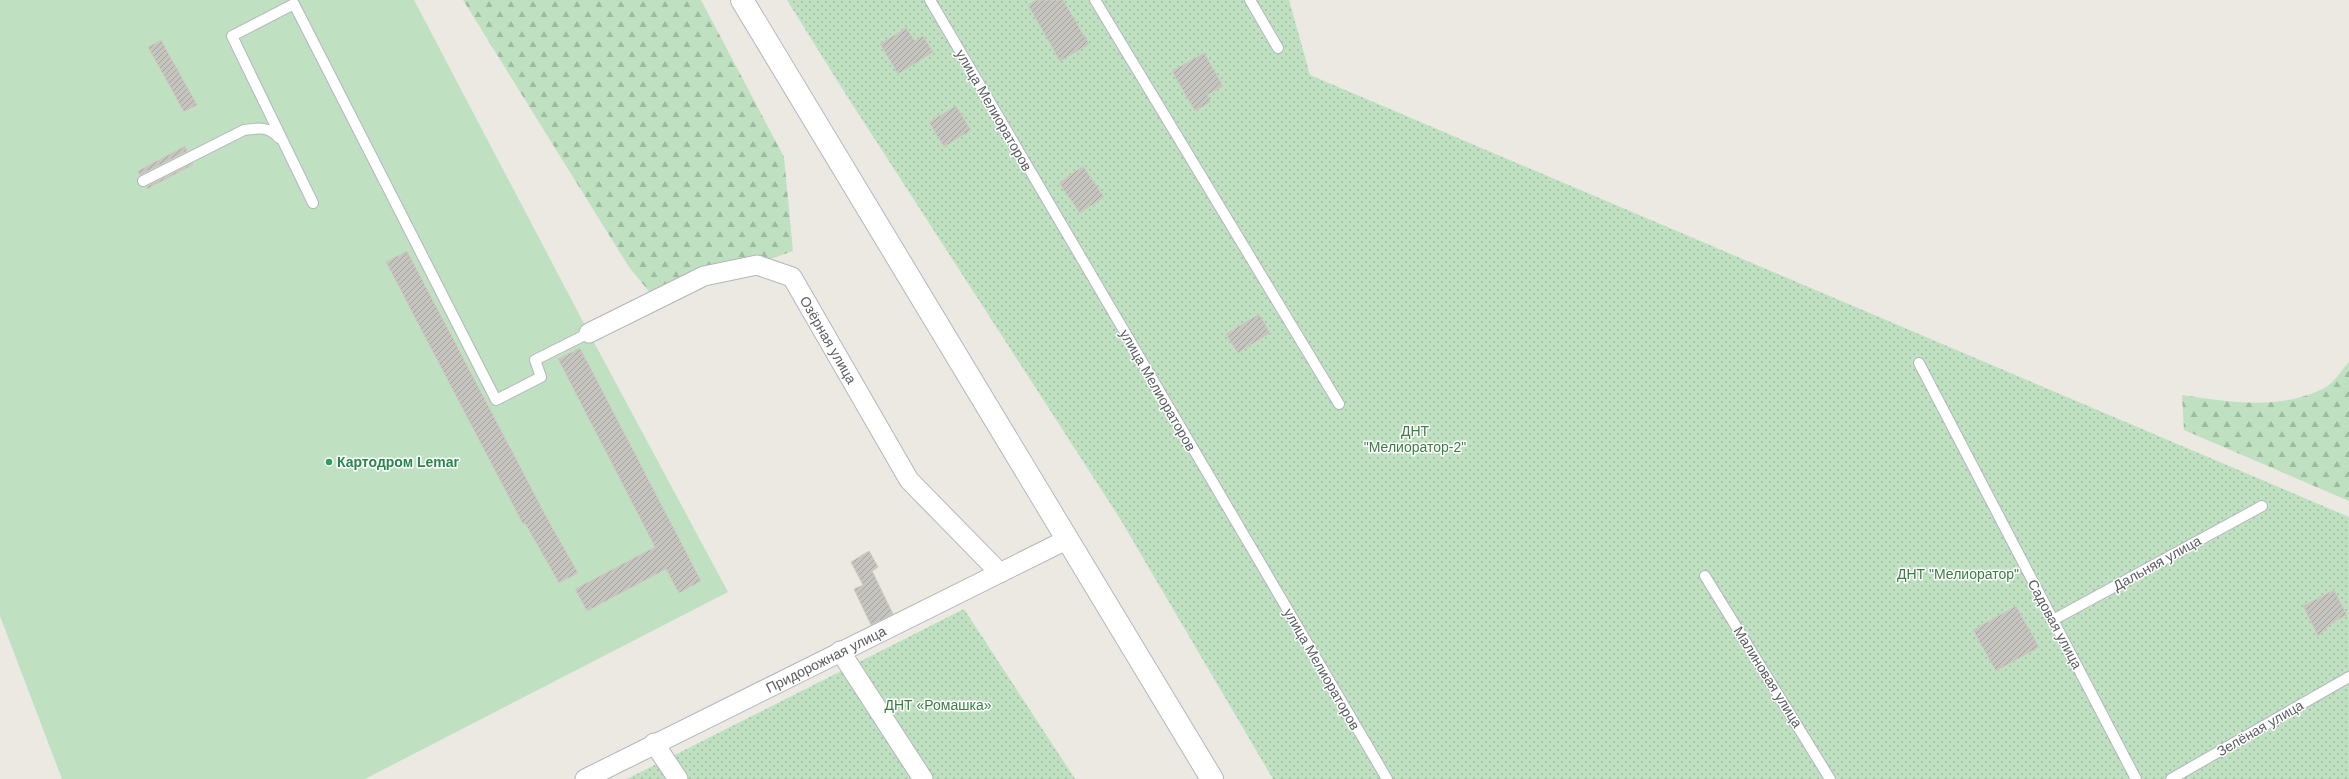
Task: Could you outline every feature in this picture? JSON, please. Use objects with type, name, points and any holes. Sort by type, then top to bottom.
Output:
[{"type":"main road","points":[[742,0],[1066,540],[1212,779]]},
{"type":"street","name":"Озёрная улица","points":[[589,333],[704,276],[757,265],[792,277],[909,480],[1000,573]]},
{"type":"street","name":"Придорожная улица","points":[[585,779],[654,743],[1066,540]]},
{"type":"street","points":[[840,651],[923,779]]},
{"type":"street","points":[[654,743],[678,779]]},
{"type":"lane","name":"улица Мелиораторов","points":[[930,0],[1387,779]]},
{"type":"lane","points":[[1095,0],[1339,404]]},
{"type":"lane","points":[[1250,0],[1278,48]]},
{"type":"lane","points":[[313,203],[232,36],[294,4],[496,400],[541,377],[535,360],[589,333]]},
{"type":"lane","points":[[143,181],[244,130],[260,127],[272,130],[284,144]]},
{"type":"lane","name":"Садовая улица","points":[[1919,364],[2136,779]]},
{"type":"lane","name":"Дальняя улица","points":[[2053,620],[2262,506]]},
{"type":"lane","name":"Малиновая улица","points":[[1705,576],[1830,779]]},
{"type":"lane","name":"Зелёная улица","points":[[2171,779],[2349,677]]},
{"type":"green space","name":"Картодром Lemar","points":[[0,0],[414,0],[589,333],[728,592],[365,779],[62,779],[0,616]]},
{"type":"green space","points":[[463,0],[701,0],[784,157],[793,251],[656,300],[629,267]]},
{"type":"green space","name":"ДНТ \"Мелиоратор-2\"","points":[[787,0],[1289,0],[1310,75],[2349,517],[2349,779],[1273,779],[1119,517],[845,93]]},
{"type":"green space","points":[[2349,362],[2349,501],[2184,430],[2182,395],[2255,403],[2292,399],[2309,395],[2326,387],[2335,379]]},
{"type":"green space","name":"ДНТ «Ромашка»","points":[[964,609],[1075,779],[627,779]]},
{"type":"building","points":[[1037,0],[1063,0],[1089,44],[1060,61],[1028,5]]},
{"type":"building","points":[[906,28],[915,41],[923,36],[933,52],[898,74],[880,44]]},
{"type":"building","points":[[161,40],[197,105],[184,112],[148,47]]},
{"type":"building","points":[[1204,53],[1223,86],[1207,95],[1211,102],[1195,111],[1172,71]]},
{"type":"building","points":[[956,106],[971,130],[944,147],[929,122]]},
{"type":"building","points":[[185,146],[187,151],[140,175],[138,171]]},
{"type":"building","points":[[193,163],[194,164],[147,189],[146,187]]},
{"type":"building","points":[[1083,166],[1104,197],[1080,213],[1059,183]]},
{"type":"building","points":[[407,251],[548,520],[578,573],[559,583],[525,523],[523,524],[386,262]]},
{"type":"building","points":[[1259,314],[1270,333],[1238,353],[1226,334]]},
{"type":"building","points":[[580,348],[701,581],[679,593],[666,569],[587,611],[575,589],[655,547],[558,359]]},
{"type":"building","points":[[869,551],[878,567],[872,571],[893,614],[871,625],[854,589],[863,585],[851,562]]},
{"type":"building","points":[[2334,590],[2347,615],[2333,622],[2318,636],[2303,606]]},
{"type":"building","points":[[2016,606],[2039,647],[1996,671],[1973,630]]},
{"type":"place","name":"Картодром Lemar","points":[[329,462]]},
{"type":"park label","name":"ДНТ \"Мелиоратор\"","points":[[1958,574]]}]
